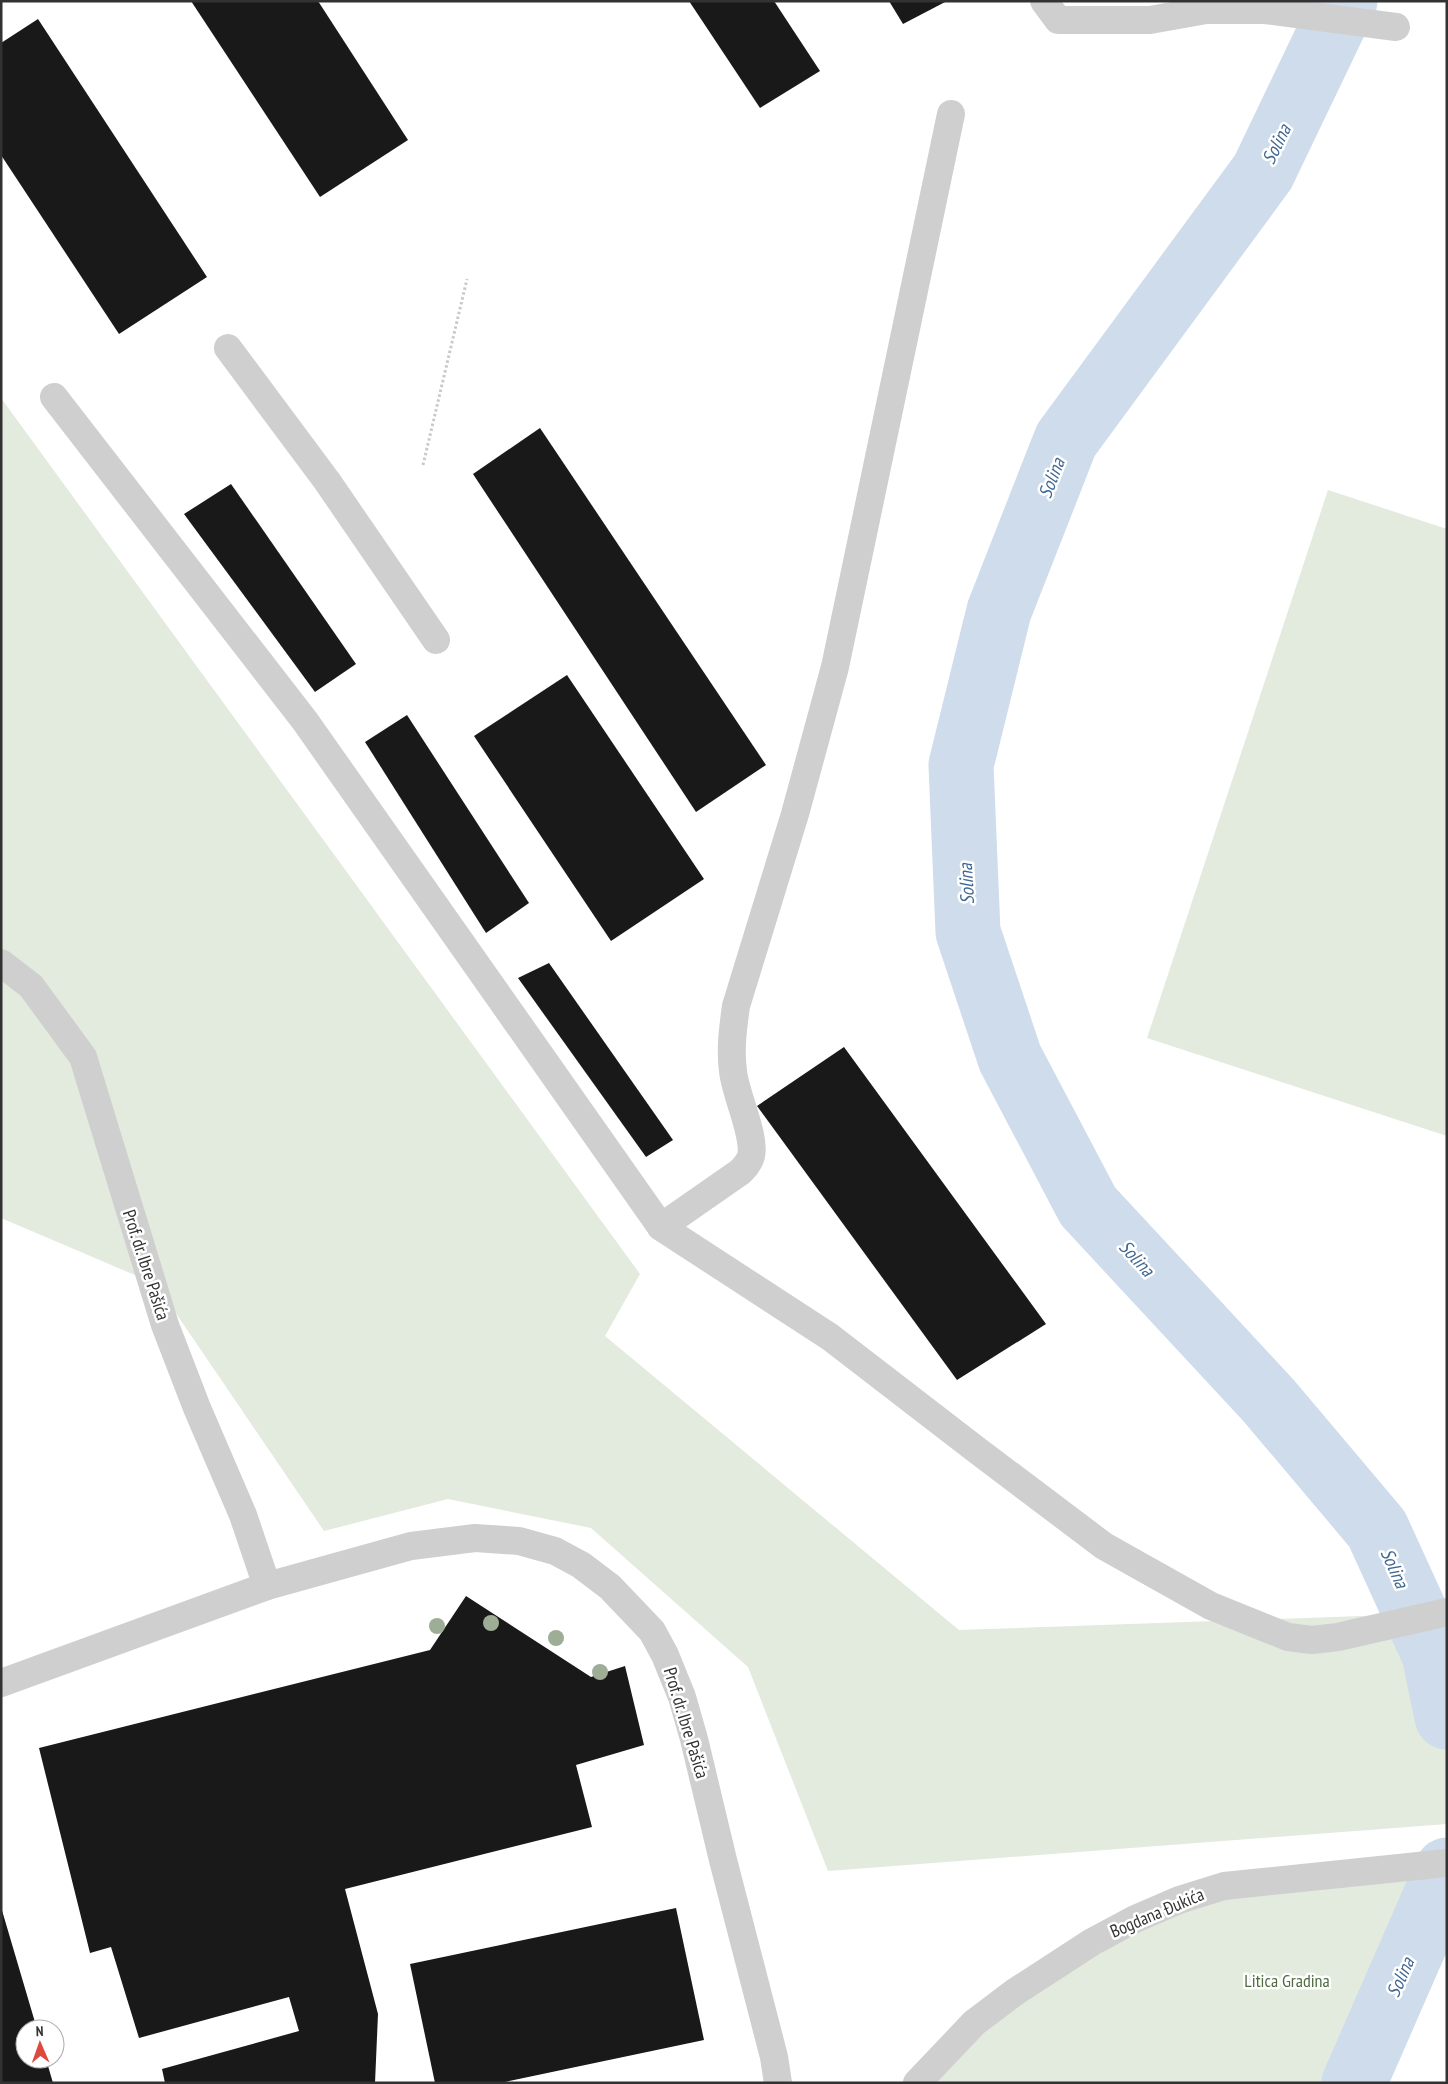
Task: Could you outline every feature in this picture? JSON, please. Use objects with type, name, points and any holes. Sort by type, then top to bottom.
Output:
[{"type":"street","points":[[1044,1],[1058,20],[1150,20],[1206,10],[1265,10],[1396,27]]},
{"type":"street","points":[[661,1227],[740,1172],[748,1164],[751,1155],[751,1142],[733,1072],[732,1039],[736,1006],[795,814],[835,667],[950,114]]},
{"type":"street","points":[[228,348],[328,481],[436,640]]},
{"type":"street","points":[[54,397],[305,721],[661,1227],[830,1336],[978,1452],[1104,1546],[1211,1606],[1288,1637],[1312,1640],[1338,1637],[1447,1612]]},
{"type":"street","name":"Prof. dr. Ibre Pašića","points":[[1,963],[31,986],[83,1057],[165,1325],[197,1408],[243,1515],[267,1586]]},
{"type":"street","name":"Prof. dr. Ibre Pašića","points":[[1,1682],[267,1586],[411,1546],[475,1538],[519,1541],[555,1551],[581,1565],[610,1587],[652,1631],[665,1655],[682,1697],[776,2070]]},
{"type":"street","name":"Bogdana Đukića","points":[[917,2083],[974,2024],[1001,2002],[1092,1942],[1135,1919],[1179,1900],[1224,1886],[1447,1863]]},
{"type":"street","points":[[776,2070],[792,2083]]},
{"type":"path","points":[[424,465],[467,279]]},
{"type":"green space","points":[[1,398],[640,1274],[605,1336],[959,1630],[1447,1613],[1447,1824],[828,1871],[748,1667],[591,1528],[448,1499],[324,1531],[156,1284],[1,1218]]},
{"type":"green space","points":[[1328,490],[1447,529],[1447,1136],[1147,1038]]},
{"type":"green space","name":"Litica Gradina","points":[[1447,1870],[1354,2083],[917,2083],[974,2023],[1179,1900]]},
{"type":"building","points":[[191,1],[318,1],[408,140],[320,197]]},
{"type":"building","points":[[689,1],[774,1],[820,71],[760,108]]},
{"type":"building","points":[[889,1],[947,1],[903,24]]},
{"type":"building","points":[[38,19],[207,277],[119,334],[1,155],[1,43]]},
{"type":"building","points":[[540,428],[766,765],[696,812],[473,474]]},
{"type":"building","points":[[231,484],[356,664],[315,692],[184,514]]},
{"type":"building","points":[[567,675],[704,879],[611,941],[474,736]]},
{"type":"building","points":[[407,715],[529,903],[486,933],[365,742]]},
{"type":"building","points":[[549,963],[673,1140],[646,1157],[518,978]]},
{"type":"building","points":[[844,1047],[1046,1324],[957,1380],[757,1106]]},
{"type":"building","points":[[466,1596],[591,1677],[625,1666],[644,1745],[576,1765],[592,1827],[345,1889],[378,2014],[375,2083],[165,2083],[162,2069],[299,2031],[289,1997],[139,2038],[111,1947],[90,1953],[39,1748],[430,1650]]},
{"type":"building","points":[[1,1907],[34,2019],[15,2019],[15,2069],[49,2069],[53,2083],[1,2083]]},
{"type":"building","points":[[676,1908],[704,2040],[500,2083],[435,2083],[410,1964]]},
{"type":"waterway","name":"Solina","points":[[1345,1],[1263,172],[1066,440],[999,611],[961,765],[968,932],[1010,1058],[1088,1206],[1269,1401],[1377,1529],[1434,1654],[1447,1717]]},
{"type":"waterway","name":"Solina","points":[[1354,2083],[1447,1870]]}]
